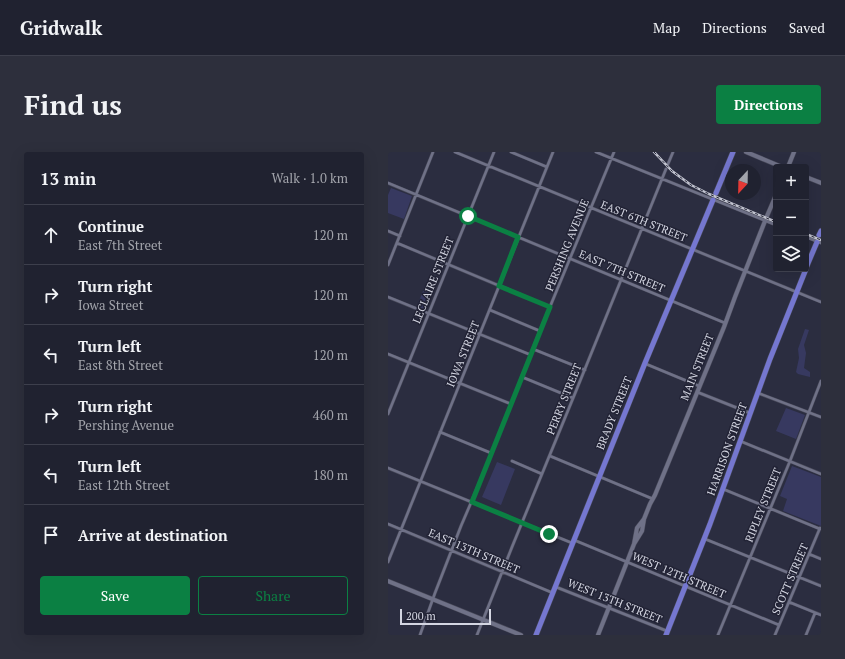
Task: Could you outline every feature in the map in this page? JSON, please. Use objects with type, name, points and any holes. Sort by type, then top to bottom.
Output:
[{"type":"highway","points":[[716,192],[733,152]]},
{"type":"highway","name":"BRADY STREET","points":[[539,634],[553,593],[599,476],[713,200]]},
{"type":"highway","name":"HARRISON STREET","points":[[809,263],[819,243]]},
{"type":"highway","name":"HARRISON STREET","points":[[667,633],[705,538],[772,354],[805,272]]},
{"type":"street","points":[[388,265],[434,152]]},
{"type":"street","name":"EAST 6TH STREET","points":[[455,152],[821,302]]},
{"type":"street","name":"LECLAIRE STREET","points":[[388,412],[494,152]]},
{"type":"street","points":[[511,152],[547,166]]},
{"type":"street","name":"IOWA STREET","points":[[388,562],[553,152]]},
{"type":"street","points":[[596,152],[773,224]]},
{"type":"street","name":"PERSHING AVENUE","points":[[420,635],[461,526],[614,152]]},
{"type":"street","points":[[668,164],[673,152]]},
{"type":"street","points":[[746,152],[775,164]]},
{"type":"street","points":[[789,164],[794,152]]},
{"type":"street","name":"PERRY STREET","points":[[478,635],[502,572],[666,170]]},
{"type":"street","points":[[809,178],[821,183]]},
{"type":"street","name":"EAST 7TH STREET","points":[[388,183],[725,323]]},
{"type":"street","points":[[767,216],[774,200]]},
{"type":"street","name":"MAIN STREET","points":[[598,635],[634,544],[642,531],[644,519],[700,386],[765,221]]},
{"type":"street","points":[[388,232],[400,236]]},
{"type":"street","points":[[809,238],[819,243]]},
{"type":"street","points":[[397,243],[550,307]]},
{"type":"street","points":[[388,297],[531,355]]},
{"type":"street","points":[[490,310],[540,331]]},
{"type":"street","points":[[533,349],[584,370]]},
{"type":"street","points":[[388,354],[511,404]]},
{"type":"street","points":[[645,363],[700,386]]},
{"type":"street","points":[[522,377],[573,398]]},
{"type":"street","name":"RIPLEY STREET","points":[[718,635],[790,461],[821,381]]},
{"type":"street","points":[[697,392],[750,413]]},
{"type":"street","points":[[758,393],[821,417]]},
{"type":"street","points":[[440,432],[492,453]]},
{"type":"street","points":[[740,441],[821,474]]},
{"type":"street","points":[[550,456],[652,499]]},
{"type":"street","points":[[512,461],[542,474]]},
{"type":"street","name":"WEST 12TH STREET","points":[[388,468],[522,523],[627,562],[779,625]]},
{"type":"street","points":[[723,489],[820,529]]},
{"type":"street","name":"EAST 13TH STREET","points":[[388,524],[553,593]]},
{"type":"street","name":"SCOTT STREET","points":[[775,635],[820,529]]},
{"type":"street","points":[[705,538],[821,586]]},
{"type":"street","points":[[809,554],[821,559]]},
{"type":"street","points":[[388,581],[521,635]]},
{"type":"street","name":"WEST 13TH STREET","points":[[556,586],[667,633]]},
{"type":"street","points":[[789,602],[821,615]]},
{"type":"street","points":[[806,635],[816,613]]},
{"type":"shaded area","points":[[391,188],[412,196],[404,219],[388,213],[388,195]]},
{"type":"shaded area","points":[[425,286],[434,290],[426,310],[417,306]]},
{"type":"shaded area","points":[[805,329],[809,330],[804,345],[806,353],[804,368],[810,372],[810,377],[798,374],[796,372],[799,358],[798,349]]},
{"type":"shaded area","points":[[786,408],[805,415],[796,439],[776,431]]},
{"type":"shaded area","points":[[497,462],[515,469],[501,505],[482,497]]},
{"type":"shaded area","points":[[792,466],[821,477],[821,526],[783,511],[787,499],[780,496]]},
{"type":"railway","points":[[654,152],[672,171],[691,185],[773,221]]},
{"type":"railway","points":[[809,235],[821,240]]},
{"type":"route","points":[[468,216],[518,237],[499,286],[550,307],[472,502],[549,534]]}]
